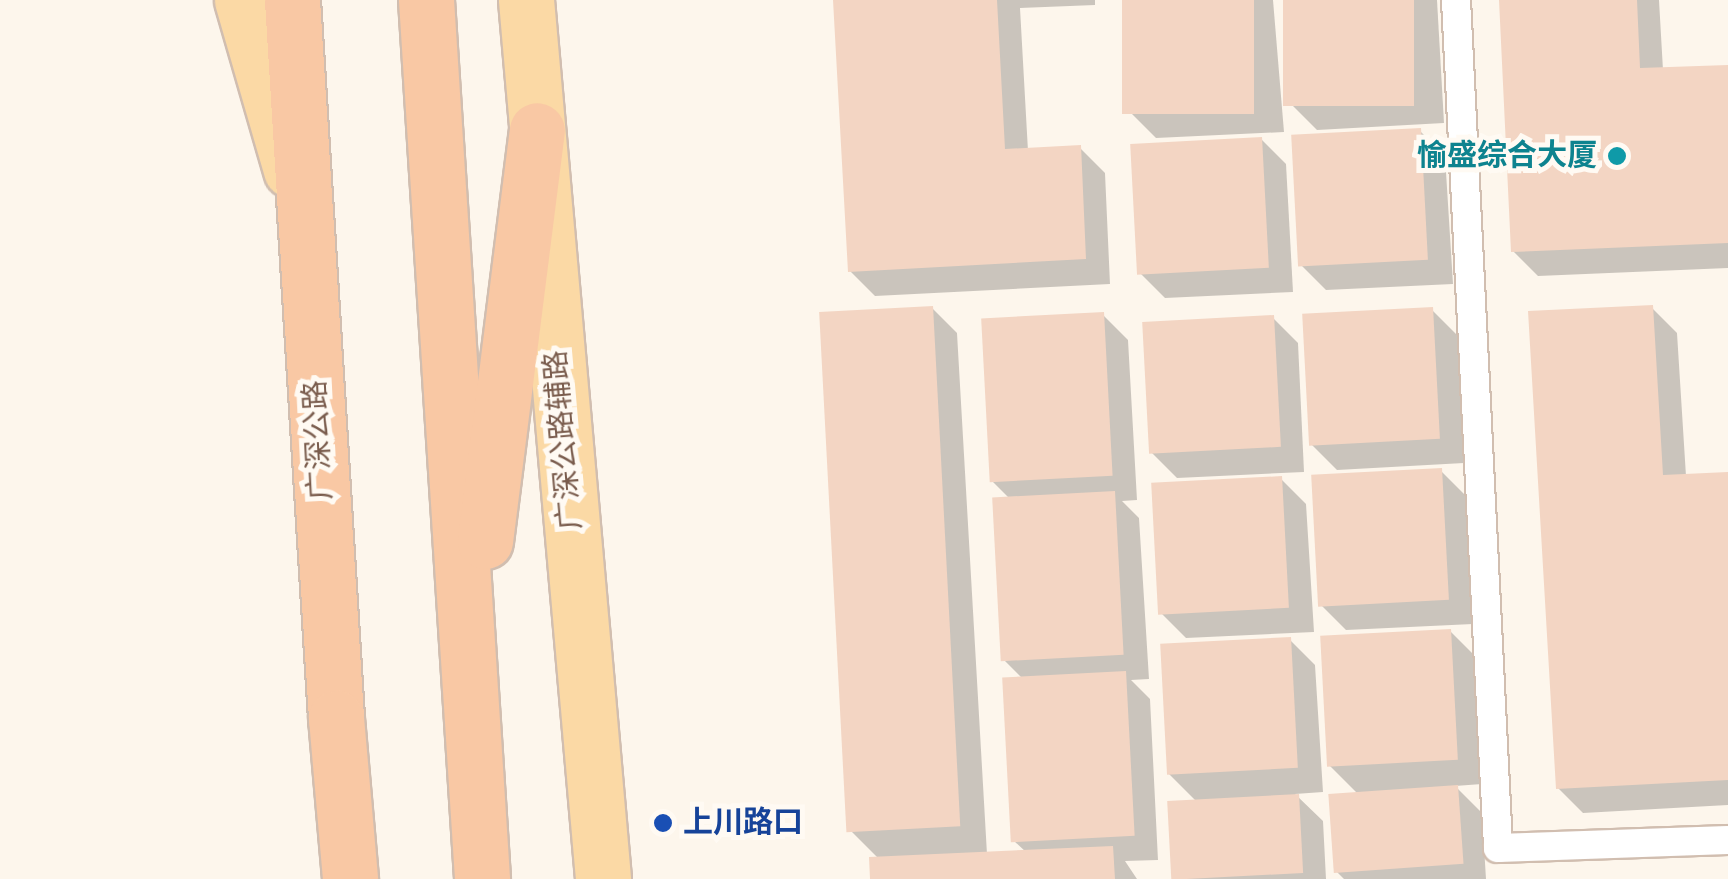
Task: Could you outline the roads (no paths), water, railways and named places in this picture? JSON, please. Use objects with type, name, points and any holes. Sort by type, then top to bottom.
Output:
[{"type":"highway","name":"广深公路","points":[[292,0],[336,718],[350,879]]},
{"type":"highway","points":[[426,0],[482,879]]},
{"type":"highway","points":[[468,668],[537,130]]},
{"type":"main road","points":[[242,0],[306,223]]},
{"type":"main road","name":"广深公路辅路","points":[[526,0],[602,879]]},
{"type":"lane","points":[[1456,0],[1498,848],[1728,840]]},
{"type":"place","name":"愉盛综合大厦","points":[[1617,156]]},
{"type":"place","name":"上川路口","points":[[663,823]]}]
